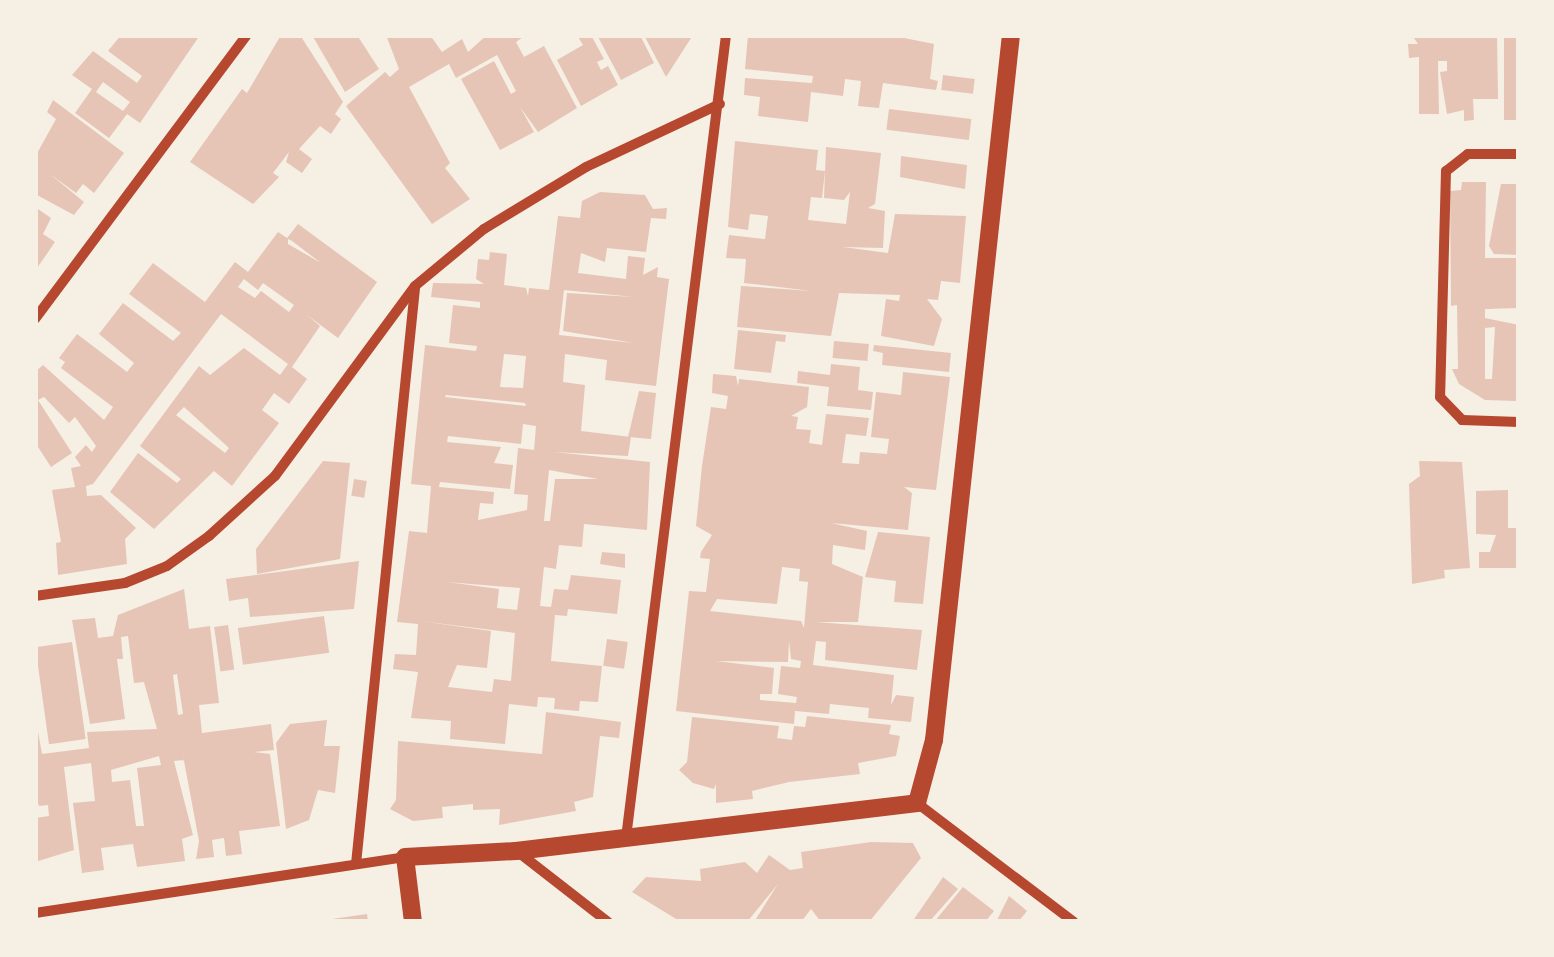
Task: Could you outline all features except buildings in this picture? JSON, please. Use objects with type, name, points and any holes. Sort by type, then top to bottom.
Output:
[{"type":"street","points":[[35,318],[247,35]]},
{"type":"street","points":[[626,839],[726,35]]},
{"type":"street","points":[[917,803],[934,740],[1011,35]]},
{"type":"street","points":[[35,596],[125,583],[167,566],[209,536],[275,476],[415,286],[484,230],[586,167],[720,104]]},
{"type":"street","points":[[1519,154],[1468,154],[1446,171],[1440,397],[1462,420],[1519,422]]},
{"type":"street","points":[[356,864],[415,286]]},
{"type":"street","points":[[35,913],[406,856],[516,851],[917,803],[1074,922]]},
{"type":"street","points":[[516,851],[608,922]]},
{"type":"street","points":[[406,856],[413,922]]}]
